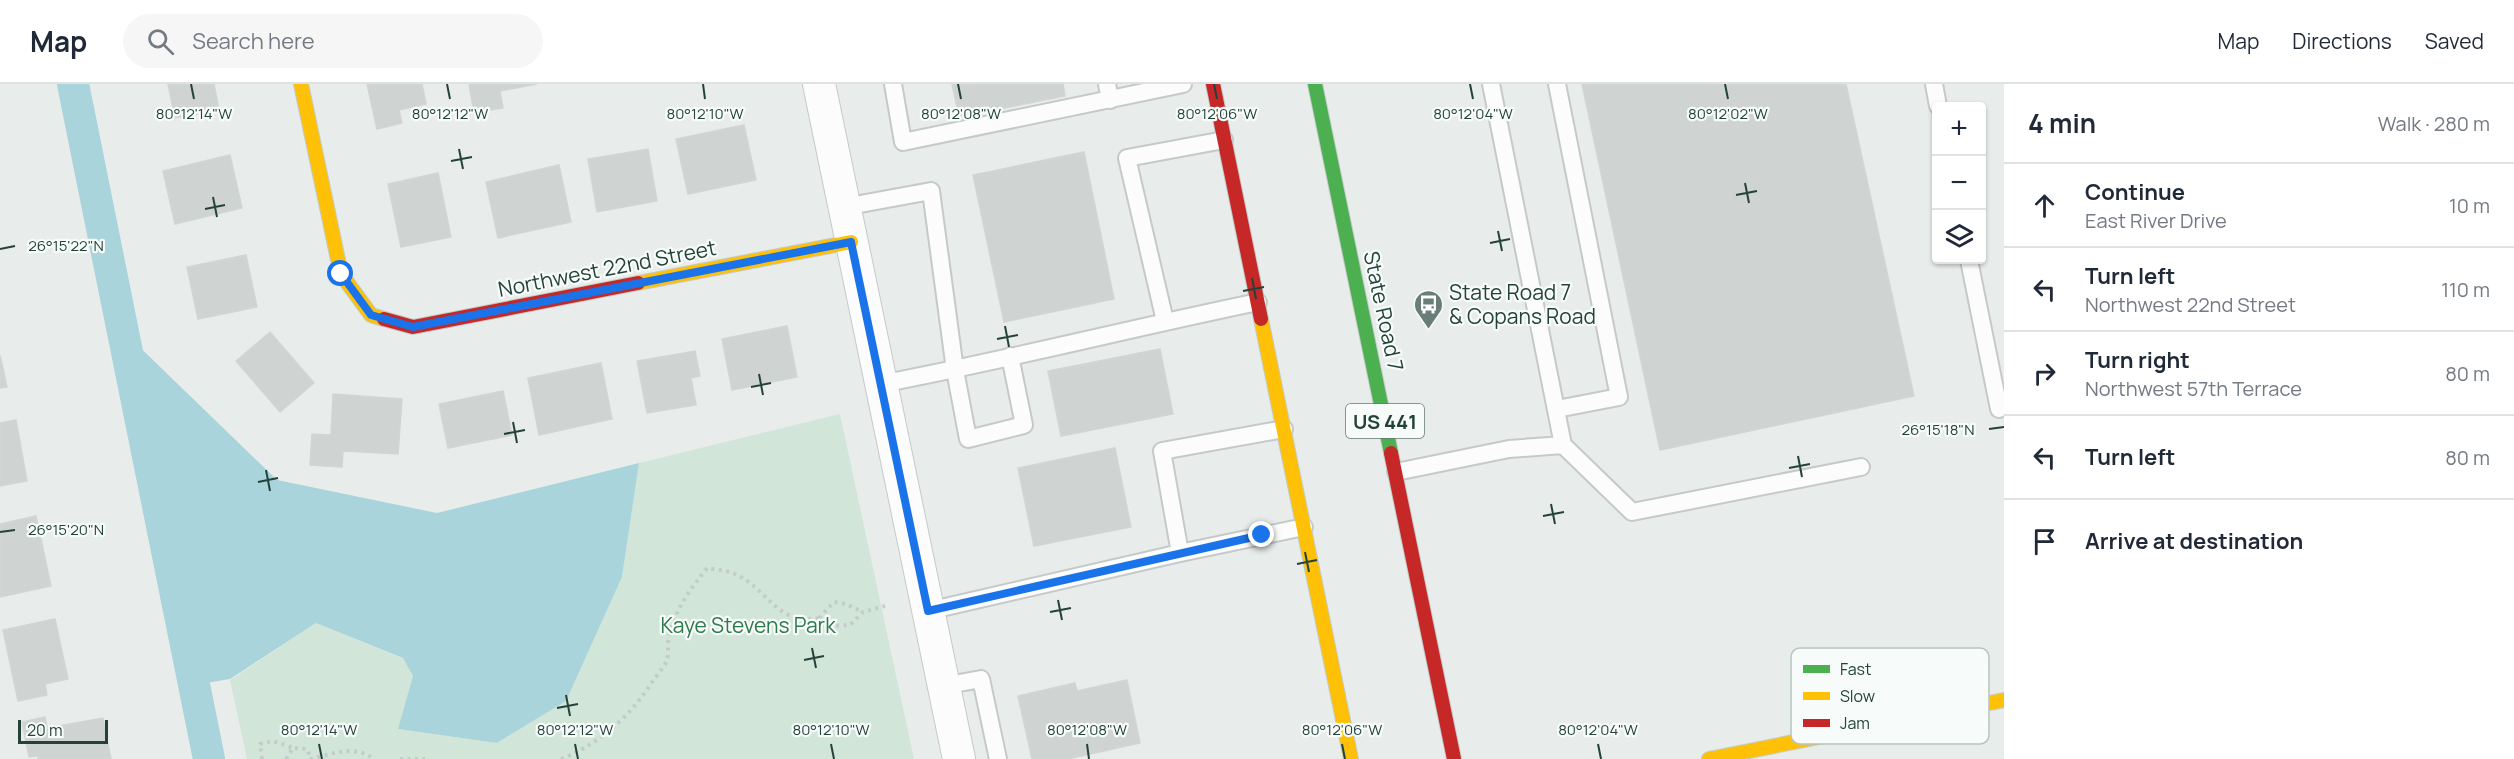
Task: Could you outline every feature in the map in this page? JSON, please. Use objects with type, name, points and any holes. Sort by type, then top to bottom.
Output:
[{"type":"main road","name":"Northwest 22nd Street","points":[[301,84],[341,274],[371,315],[413,327],[851,242]]},
{"type":"main road","points":[[1213,84],[1351,759]]},
{"type":"main road","name":"State Road 7","points":[[1315,84],[1454,759]]},
{"type":"main road","points":[[1989,703],[2004,700]]},
{"type":"main road","points":[[1709,759],[1791,743]]},
{"type":"street","points":[[819,84],[958,759]]},
{"type":"lane","points":[[893,84],[903,142],[1108,92],[1183,84]]},
{"type":"lane","points":[[1491,84],[1563,445],[1632,512],[1861,467]]},
{"type":"lane","points":[[1557,84],[1619,397],[1557,409]]},
{"type":"lane","points":[[1934,84],[1937,102]]},
{"type":"lane","points":[[1165,321],[1127,158],[1224,140]]},
{"type":"lane","points":[[844,207],[931,191],[968,439],[1024,424],[1010,356]]},
{"type":"lane","points":[[1970,264],[1999,409]]},
{"type":"lane","points":[[880,384],[956,370],[1165,321],[1258,302]]},
{"type":"lane","points":[[1180,553],[1162,451],[1284,429]]},
{"type":"lane","points":[[1395,472],[1509,449],[1563,445]]},
{"type":"lane","points":[[928,611],[1304,527]]},
{"type":"lane","points":[[943,686],[981,679],[998,759]]},
{"type":"path","points":[[561,759],[579,752],[606,735],[626,718],[646,693],[667,660],[668,639],[675,613],[707,568],[735,574],[783,613],[804,621],[819,618],[834,602],[846,604],[863,612]]},
{"type":"path","points":[[819,618],[832,626],[850,625],[863,612],[885,606]]},
{"type":"path","points":[[262,759],[260,744],[273,741],[293,748],[307,749],[310,759],[344,749],[367,753],[374,759]]},
{"type":"path","points":[[286,759],[293,748]]},
{"type":"path","points":[[400,759],[425,759]]},
{"type":"green space","name":"Kaye Stevens Park","points":[[840,414],[914,759],[247,759],[230,680],[316,623],[404,659],[413,676],[399,729],[497,743],[566,701],[622,577],[639,463]]},
{"type":"water","points":[[123,331],[277,480],[437,513],[639,463],[622,577],[566,701],[497,743],[398,729],[413,676],[403,658],[316,623],[230,679],[194,685]]},
{"type":"building","points":[[168,84],[214,84],[219,110],[175,118]]},
{"type":"building","points":[[367,84],[422,84],[426,104],[399,110],[402,123],[377,129]]},
{"type":"building","points":[[469,84],[537,84],[500,91],[503,108],[474,113]]},
{"type":"building","points":[[952,84],[1063,84],[1065,96],[959,117]]},
{"type":"building","points":[[1582,84],[1846,84],[1914,396],[1660,450]]},
{"type":"building","points":[[744,125],[756,180],[688,194],[676,139]]},
{"type":"building","points":[[648,149],[657,201],[597,212],[588,159]]},
{"type":"building","points":[[1084,152],[1114,299],[1004,322],[973,175]]},
{"type":"building","points":[[230,155],[242,208],[175,224],[163,171]]},
{"type":"building","points":[[559,165],[571,222],[498,238],[486,182]]},
{"type":"building","points":[[438,173],[451,237],[401,247],[388,184]]},
{"type":"building","points":[[246,255],[257,307],[198,319],[187,267]]},
{"type":"building","points":[[787,326],[797,377],[732,390],[722,339]]},
{"type":"building","points":[[270,332],[314,383],[280,412],[236,361]]},
{"type":"building","points":[[1160,349],[1173,414],[1061,436],[1048,371]]},
{"type":"building","points":[[695,351],[700,376],[691,378],[696,405],[647,413],[637,361]]},
{"type":"building","points":[[0,355],[7,387],[0,388]]},
{"type":"building","points":[[601,363],[612,419],[539,435],[528,378]]},
{"type":"building","points":[[503,391],[512,435],[448,448],[439,404]]},
{"type":"building","points":[[333,394],[402,399],[398,454],[343,451],[342,467],[310,465],[312,434],[331,435]]},
{"type":"building","points":[[16,420],[27,481],[0,486],[0,423]]},
{"type":"building","points":[[1115,448],[1131,527],[1034,546],[1018,468]]},
{"type":"building","points":[[36,516],[51,586],[0,597],[0,524]]},
{"type":"building","points":[[55,619],[68,679],[45,684],[47,695],[18,701],[3,630]]},
{"type":"building","points":[[1127,680],[1140,743],[1068,759],[1032,759],[1018,696],[1075,683],[1077,691]]},
{"type":"building","points":[[45,717],[47,728],[103,718],[111,759],[29,757],[22,722]]},
{"type":"waterway","points":[[73,84],[209,759]]},
{"type":"traffic: fast","points":[[1315,84],[1391,453]]},
{"type":"traffic: slow","points":[[301,84],[341,274],[371,315],[384,319]]},
{"type":"traffic: slow","points":[[638,283],[851,242]]},
{"type":"traffic: slow","points":[[1261,319],[1351,759]]},
{"type":"traffic: slow","points":[[1989,703],[2004,700]]},
{"type":"traffic: slow","points":[[1709,759],[1791,743]]},
{"type":"traffic: jam","points":[[1213,84],[1261,319]]},
{"type":"traffic: jam","points":[[384,319],[413,327],[638,283]]},
{"type":"traffic: jam","points":[[1391,453],[1454,759]]},
{"type":"place","name":"State Road 7 & Copans Road","points":[[1428,330]]},
{"type":"route","points":[[341,274],[371,315],[413,327],[851,242],[928,611],[1262,535]]}]
